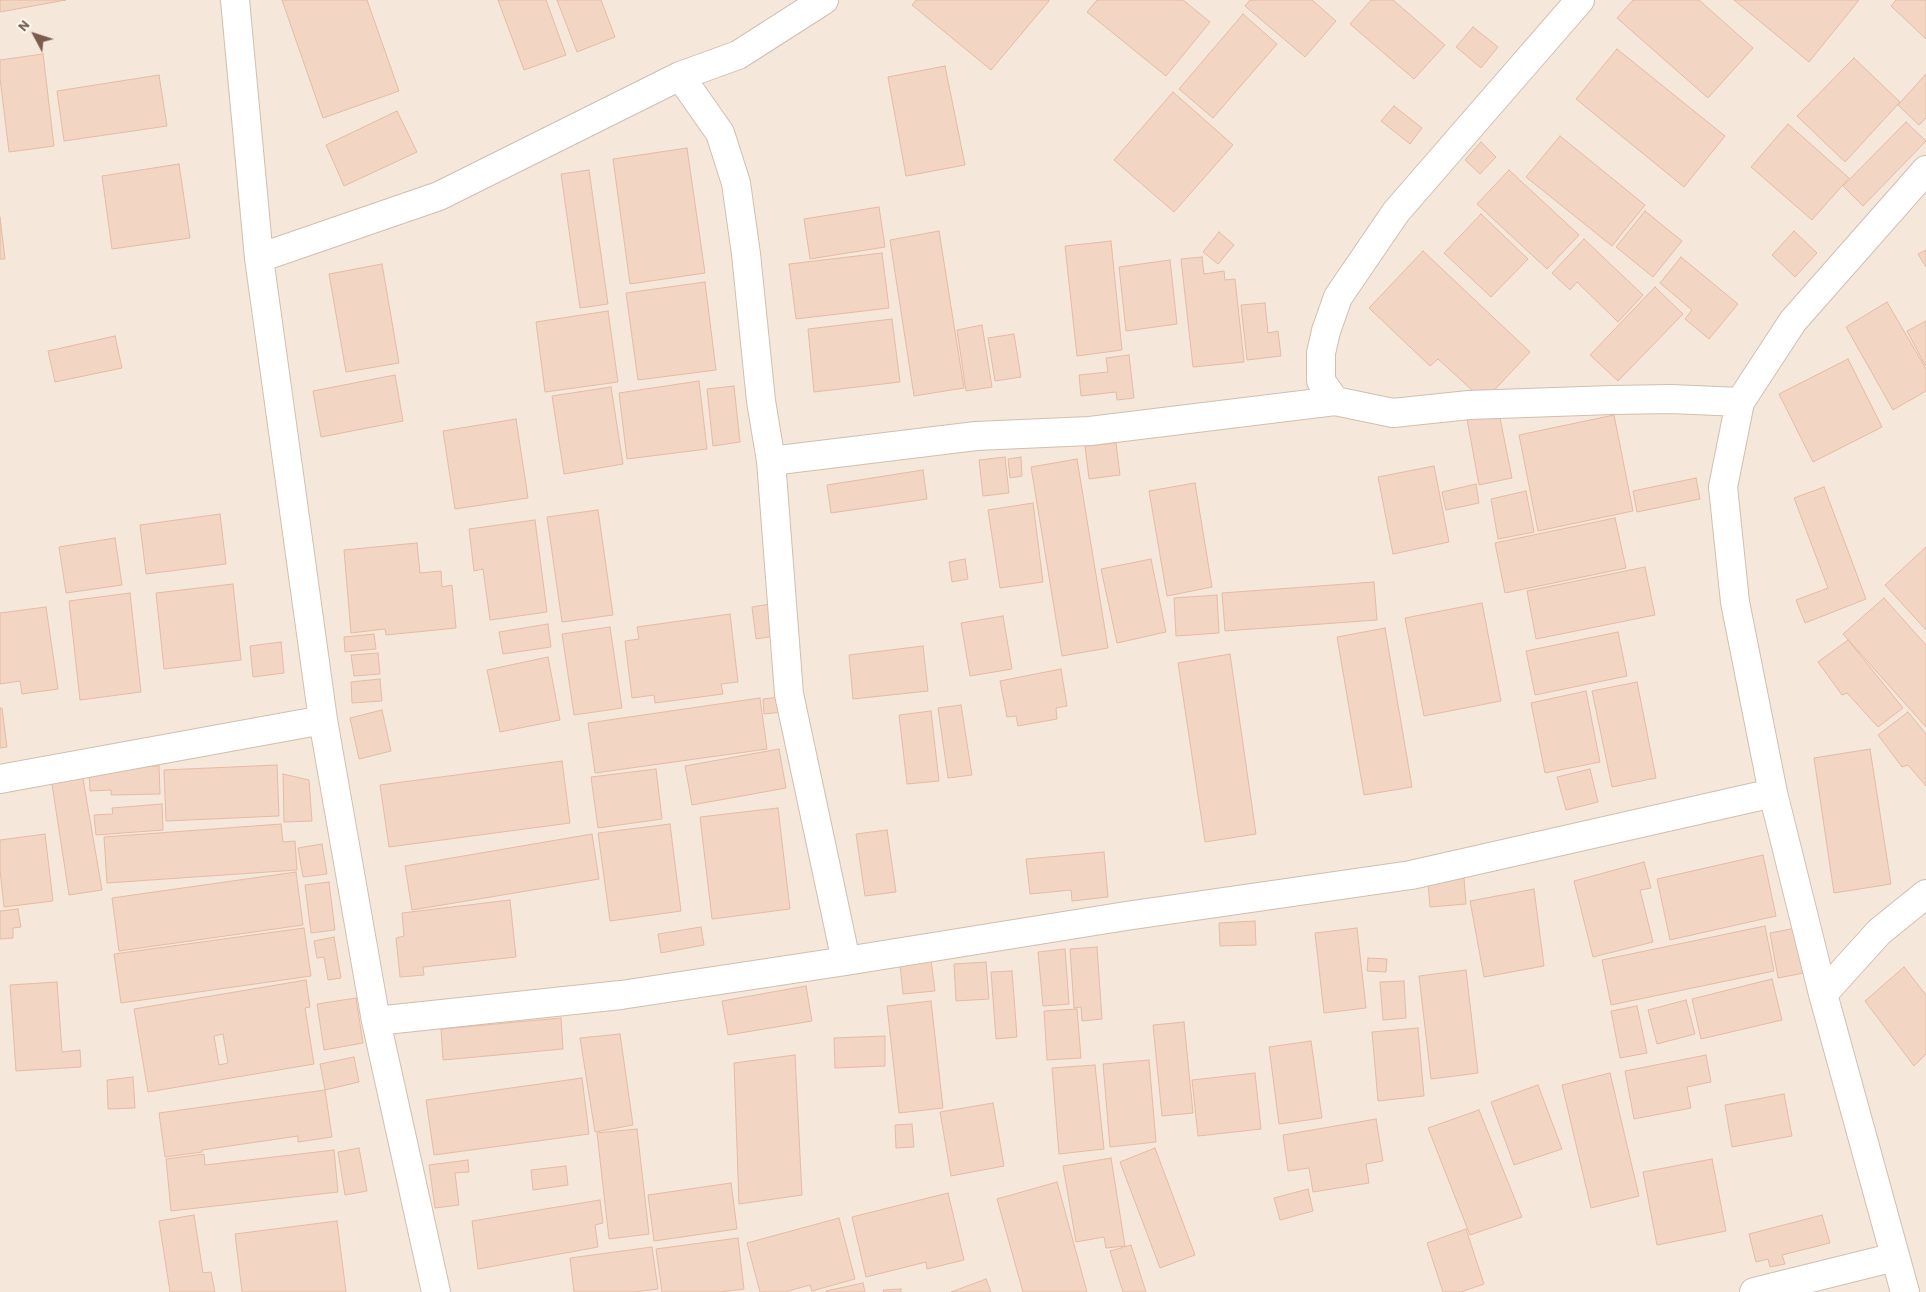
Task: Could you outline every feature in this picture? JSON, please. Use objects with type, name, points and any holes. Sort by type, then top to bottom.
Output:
[{"type":"street","points":[[235,0],[259,258],[322,720],[376,1021],[436,1292]]},
{"type":"street","points":[[259,258],[439,196],[680,76],[738,55],[824,0]]},
{"type":"street","points":[[1334,401],[1321,381],[1321,353],[1338,297],[1396,212],[1580,0]]},
{"type":"street","points":[[680,76],[720,133],[736,183],[746,254],[760,401],[771,461],[789,694],[846,961]]},
{"type":"street","points":[[1905,1292],[1823,994],[1773,793],[1735,602],[1723,487],[1740,402],[1793,321],[1926,170]]},
{"type":"street","points":[[771,461],[976,436],[1090,431],[1334,401],[1393,413],[1469,405],[1612,400],[1671,399],[1740,402]]},
{"type":"street","points":[[0,779],[322,720]]},
{"type":"street","points":[[376,1021],[621,995],[1126,916],[1410,875],[1773,793]]},
{"type":"street","points":[[1823,994],[1879,932],[1926,894]]},
{"type":"street","points":[[1754,1292],[1895,1257]]},
{"type":"shaded area","points":[[0,0],[1926,0],[1926,1292],[0,1292]]},
{"type":"building","points":[[0,0],[66,0],[0,12]]},
{"type":"building","points":[[282,0],[367,0],[399,91],[323,118]]},
{"type":"building","points":[[498,0],[546,0],[566,55],[524,70]]},
{"type":"building","points":[[557,0],[601,0],[615,37],[577,52]]},
{"type":"building","points":[[916,0],[1049,1],[991,70],[912,5]]},
{"type":"building","points":[[1097,0],[1183,0],[1210,22],[1166,76],[1087,12]]},
{"type":"building","points":[[1250,0],[1312,0],[1336,21],[1305,57],[1245,6]]},
{"type":"building","points":[[1371,0],[1393,0],[1445,45],[1414,79],[1350,24]]},
{"type":"building","points":[[1633,0],[1699,0],[1753,48],[1708,98],[1617,18]]},
{"type":"building","points":[[1734,0],[1859,0],[1809,62]]},
{"type":"building","points":[[1896,0],[1926,0],[1926,39],[1891,6]]},
{"type":"building","points":[[1243,14],[1277,44],[1213,118],[1179,89]]},
{"type":"building","points":[[1473,27],[1498,47],[1481,68],[1456,47]]},
{"type":"building","points":[[1617,49],[1725,136],[1684,187],[1576,99]]},
{"type":"building","points":[[43,54],[54,146],[9,152],[0,78],[0,60]]},
{"type":"building","points":[[1854,58],[1900,102],[1845,162],[1797,116]]},
{"type":"building","points":[[945,66],[965,165],[906,176],[888,77]]},
{"type":"building","points":[[1926,74],[1926,118],[1919,125],[1898,105]]},
{"type":"building","points":[[159,75],[167,126],[64,141],[57,91]]},
{"type":"building","points":[[1173,92],[1233,145],[1174,212],[1114,160]]},
{"type":"building","points":[[1394,106],[1422,128],[1410,144],[1381,121]]},
{"type":"building","points":[[397,111],[417,152],[344,186],[326,145]]},
{"type":"building","points":[[1906,122],[1926,141],[1863,206],[1843,186]]},
{"type":"building","points":[[1788,124],[1849,178],[1812,220],[1751,167]]},
{"type":"building","points":[[1560,136],[1645,205],[1612,246],[1526,177]]},
{"type":"building","points":[[1481,142],[1496,157],[1480,174],[1465,160]]},
{"type":"building","points":[[687,148],[705,273],[630,284],[613,159]]},
{"type":"building","points":[[179,164],[190,238],[112,249],[102,176]]},
{"type":"building","points":[[589,170],[608,304],[580,308],[561,174]]},
{"type":"building","points":[[1509,170],[1579,235],[1547,269],[1477,204]]},
{"type":"building","points":[[879,207],[885,247],[810,259],[804,219]]},
{"type":"building","points":[[1645,211],[1682,241],[1653,277],[1616,247]]},
{"type":"building","points":[[1481,214],[1528,259],[1491,297],[1444,253]]},
{"type":"building","points":[[0,217],[5,259],[0,259]]},
{"type":"building","points":[[939,231],[964,388],[914,396],[890,240]]},
{"type":"building","points":[[1794,231],[1817,253],[1795,277],[1772,255]]},
{"type":"building","points":[[1219,232],[1234,245],[1218,264],[1203,252]]},
{"type":"building","points":[[1584,239],[1643,295],[1618,322],[1577,282],[1570,290],[1552,273]]},
{"type":"building","points":[[1111,241],[1122,350],[1077,356],[1065,246]]},
{"type":"building","points":[[1926,250],[1926,267],[1918,254]]},
{"type":"building","points":[[1423,251],[1530,352],[1484,401],[1438,359],[1430,366],[1369,308]]},
{"type":"building","points":[[882,253],[889,308],[796,319],[789,264]]},
{"type":"building","points":[[1202,257],[1204,274],[1224,271],[1225,280],[1235,279],[1244,362],[1193,367],[1181,259]]},
{"type":"building","points":[[1681,257],[1738,304],[1709,339],[1685,319],[1692,310],[1660,283]]},
{"type":"building","points":[[1170,260],[1177,324],[1126,331],[1119,267]]},
{"type":"building","points":[[382,264],[399,363],[346,372],[329,274]]},
{"type":"building","points":[[705,282],[716,370],[638,380],[626,293]]},
{"type":"building","points":[[1655,287],[1683,314],[1618,381],[1590,355]]},
{"type":"building","points":[[1887,302],[1926,369],[1926,391],[1893,410],[1846,327]]},
{"type":"building","points":[[1265,303],[1268,333],[1278,331],[1281,356],[1247,360],[1241,305]]},
{"type":"building","points":[[608,311],[618,382],[545,392],[536,322]]},
{"type":"building","points":[[892,319],[900,382],[814,392],[808,329]]},
{"type":"building","points":[[1926,321],[1926,365],[1925,365],[1907,331]]},
{"type":"building","points":[[982,325],[992,387],[966,391],[957,330]]},
{"type":"building","points":[[1014,334],[1021,377],[995,381],[988,338]]},
{"type":"building","points":[[115,336],[122,368],[55,382],[48,351]]},
{"type":"building","points":[[1129,355],[1134,398],[1117,400],[1116,392],[1081,396],[1079,375],[1108,372],[1106,358]]},
{"type":"building","points":[[1848,359],[1882,427],[1813,462],[1779,394]]},
{"type":"building","points":[[395,375],[403,421],[321,437],[313,391]]},
{"type":"building","points":[[699,381],[707,449],[627,459],[619,393]]},
{"type":"building","points":[[734,386],[740,442],[713,446],[707,389]]},
{"type":"building","points":[[611,387],[623,464],[564,474],[552,396]]},
{"type":"building","points":[[1499,413],[1512,478],[1479,485],[1467,419]]},
{"type":"building","points":[[1614,415],[1633,511],[1538,531],[1519,435]]},
{"type":"building","points":[[516,419],[528,498],[455,509],[443,431]]},
{"type":"building","points":[[1116,443],[1120,475],[1089,479],[1085,446]]},
{"type":"building","points":[[1005,457],[1009,493],[983,496],[979,460]]},
{"type":"building","points":[[1021,457],[1022,476],[1010,478],[1008,459]]},
{"type":"building","points":[[1077,459],[1108,648],[1062,656],[1031,467]]},
{"type":"building","points":[[1434,466],[1449,542],[1393,554],[1378,477]]},
{"type":"building","points":[[923,470],[927,499],[831,513],[827,485]]},
{"type":"building","points":[[1696,478],[1700,499],[1637,512],[1633,491]]},
{"type":"building","points":[[1195,483],[1212,587],[1167,596],[1149,491]]},
{"type":"building","points":[[1476,484],[1479,503],[1446,510],[1442,492]]},
{"type":"building","points":[[1824,487],[1866,599],[1805,623],[1796,600],[1828,588],[1794,498]]},
{"type":"building","points":[[1526,491],[1534,532],[1498,539],[1491,499]]},
{"type":"building","points":[[1033,503],[1043,582],[1000,588],[988,510]]},
{"type":"building","points":[[598,510],[613,615],[562,622],[547,517]]},
{"type":"building","points":[[220,514],[226,564],[146,574],[140,525]]},
{"type":"building","points":[[1615,518],[1626,568],[1505,593],[1495,543]]},
{"type":"building","points":[[535,520],[547,612],[490,620],[483,569],[474,571],[469,529]]},
{"type":"building","points":[[115,538],[122,585],[66,593],[59,547]]},
{"type":"building","points":[[417,543],[420,573],[441,571],[442,587],[452,585],[456,628],[386,635],[385,629],[351,633],[344,550]]},
{"type":"building","points":[[1926,547],[1926,630],[1885,585]]},
{"type":"building","points":[[965,559],[968,579],[952,582],[949,562]]},
{"type":"building","points":[[1151,559],[1166,632],[1117,643],[1101,569]]},
{"type":"building","points":[[1645,567],[1655,615],[1536,639],[1527,591]]},
{"type":"building","points":[[1374,582],[1377,620],[1225,631],[1222,593]]},
{"type":"building","points":[[233,584],[241,660],[164,669],[156,593]]},
{"type":"building","points":[[130,593],[141,692],[80,700],[69,601]]},
{"type":"building","points":[[1217,595],[1219,633],[1176,636],[1174,598]]},
{"type":"building","points":[[1884,598],[1926,645],[1926,727],[1843,634]]},
{"type":"building","points":[[1482,603],[1501,701],[1424,716],[1405,618]]},
{"type":"building","points":[[770,604],[775,636],[756,639],[752,607]]},
{"type":"building","points":[[46,607],[58,689],[22,694],[20,681],[0,684],[0,613]]},
{"type":"building","points":[[730,614],[738,682],[721,684],[723,694],[655,703],[654,695],[632,698],[625,641],[639,639],[637,627]]},
{"type":"building","points":[[1003,616],[1012,669],[970,676],[961,623]]},
{"type":"building","points":[[548,624],[551,647],[503,654],[499,632]]},
{"type":"building","points":[[610,627],[622,708],[574,715],[562,634]]},
{"type":"building","points":[[1385,628],[1412,787],[1364,795],[1337,637]]},
{"type":"building","points":[[1618,632],[1627,676],[1535,695],[1526,651]]},
{"type":"building","points":[[374,634],[376,649],[345,652],[344,637]]},
{"type":"building","points":[[1848,640],[1903,708],[1878,727],[1847,693],[1842,695],[1818,662]]},
{"type":"building","points":[[281,642],[284,673],[253,677],[250,646]]},
{"type":"building","points":[[923,646],[928,691],[853,699],[849,655]]},
{"type":"building","points":[[378,653],[380,674],[354,676],[351,655]]},
{"type":"building","points":[[1230,654],[1256,834],[1205,842],[1178,663]]},
{"type":"building","points":[[548,657],[560,720],[500,732],[487,670]]},
{"type":"building","points":[[1061,669],[1067,706],[1056,708],[1057,719],[1018,726],[1016,716],[1007,717],[1000,681]]},
{"type":"building","points":[[380,679],[382,701],[352,703],[351,682]]},
{"type":"building","points":[[1637,682],[1656,778],[1612,787],[1592,691]]},
{"type":"building","points":[[1586,691],[1600,762],[1545,773],[1531,703]]},
{"type":"building","points":[[780,697],[782,712],[764,714],[763,699]]},
{"type":"building","points":[[760,698],[767,749],[595,773],[588,723]]},
{"type":"building","points":[[961,705],[972,775],[948,778],[938,708]]},
{"type":"building","points":[[0,708],[2,708],[7,747],[0,748]]},
{"type":"building","points":[[382,710],[391,751],[359,759],[350,718]]},
{"type":"building","points":[[931,711],[939,781],[907,784],[899,715]]},
{"type":"building","points":[[1908,712],[1926,734],[1926,786],[1908,765],[1902,767],[1878,735]]},
{"type":"building","points":[[779,749],[786,788],[692,805],[685,766]]},
{"type":"building","points":[[1870,749],[1891,884],[1834,893],[1814,758]]},
{"type":"building","points":[[562,761],[570,823],[389,847],[380,785]]},
{"type":"building","points":[[277,765],[279,816],[166,821],[164,770]]},
{"type":"building","points":[[159,766],[160,794],[111,795],[111,790],[90,791],[89,769]]},
{"type":"building","points":[[656,769],[662,819],[598,828],[591,777]]},
{"type":"building","points":[[1590,769],[1598,802],[1566,810],[1557,777]]},
{"type":"building","points":[[82,773],[102,890],[69,895],[51,778]]},
{"type":"building","points":[[283,774],[309,780],[312,821],[284,822]]},
{"type":"building","points":[[162,804],[163,830],[96,835],[94,815],[113,814],[112,808]]},
{"type":"building","points":[[778,808],[790,909],[712,919],[700,817]]},
{"type":"building","points":[[281,824],[283,842],[295,841],[297,870],[107,883],[104,837]]},
{"type":"building","points":[[670,824],[681,911],[610,921],[598,833]]},
{"type":"building","points":[[887,830],[896,892],[865,896],[856,834]]},
{"type":"building","points":[[45,834],[53,901],[4,907],[0,870],[0,840]]},
{"type":"building","points":[[592,834],[599,879],[412,910],[405,866]]},
{"type":"building","points":[[322,844],[327,874],[303,877],[298,848]]},
{"type":"building","points":[[1104,852],[1108,897],[1072,901],[1071,890],[1030,894],[1026,859]]},
{"type":"building","points":[[1763,855],[1776,916],[1670,940],[1657,879]]},
{"type":"building","points":[[1644,862],[1651,888],[1640,890],[1653,942],[1593,957],[1574,881]]},
{"type":"building","points":[[296,872],[303,925],[119,951],[112,898]]},
{"type":"building","points":[[1464,878],[1466,904],[1430,907],[1428,882]]},
{"type":"building","points":[[329,882],[335,930],[311,933],[305,885]]},
{"type":"building","points":[[1534,889],[1544,966],[1484,977],[1470,901]]},
{"type":"building","points":[[510,900],[516,957],[423,967],[424,975],[400,977],[396,938],[404,936],[402,913]]},
{"type":"building","points":[[18,909],[21,927],[13,928],[13,938],[0,939],[0,911]]},
{"type":"building","points":[[1255,921],[1256,945],[1220,946],[1219,923]]},
{"type":"building","points":[[1765,926],[1774,971],[1611,1005],[1602,960]]},
{"type":"building","points":[[701,927],[704,945],[661,953],[658,934]]},
{"type":"building","points":[[1801,927],[1809,972],[1778,978],[1770,933]]},
{"type":"building","points":[[304,928],[311,976],[121,1003],[114,954]]},
{"type":"building","points":[[1357,928],[1366,1008],[1324,1013],[1315,933]]},
{"type":"building","points":[[334,937],[341,978],[328,980],[324,957],[317,958],[314,941]]},
{"type":"building","points":[[1097,947],[1102,1019],[1082,1021],[1081,1007],[1074,1008],[1070,949]]},
{"type":"building","points":[[1065,949],[1069,1004],[1043,1006],[1038,952]]},
{"type":"building","points":[[1368,958],[1387,959],[1386,972],[1367,971]]},
{"type":"building","points":[[931,960],[935,991],[903,994],[900,964]]},
{"type":"building","points":[[986,962],[989,999],[956,1001],[954,964]]},
{"type":"building","points":[[1904,967],[1926,995],[1926,1054],[1914,1066],[1865,1001]]},
{"type":"building","points":[[1466,970],[1478,1073],[1431,1079],[1419,976]]},
{"type":"building","points":[[1012,971],[1017,1037],[996,1039],[991,972]]},
{"type":"building","points":[[1772,979],[1782,1020],[1701,1039],[1692,999]]},
{"type":"building","points":[[306,980],[310,1007],[305,1008],[314,1064],[148,1092],[134,1009]],"holes":[[[223,1034],[228,1063],[219,1065],[214,1036]]]},
{"type":"building","points":[[1404,981],[1406,1018],[1383,1020],[1380,982]]},
{"type":"building","points":[[57,982],[62,1052],[80,1050],[81,1067],[16,1071],[10,985]]},
{"type":"building","points":[[806,986],[812,1021],[728,1035],[722,1001]]},
{"type":"building","points":[[356,998],[363,1043],[324,1050],[317,1004]]},
{"type":"building","points":[[1686,1000],[1695,1034],[1657,1044],[1648,1010]]},
{"type":"building","points":[[931,1001],[943,1108],[899,1113],[887,1006]]},
{"type":"building","points":[[1637,1006],[1647,1053],[1620,1058],[1611,1011]]},
{"type":"building","points":[[1077,1009],[1081,1058],[1047,1060],[1044,1011]]},
{"type":"building","points":[[561,1018],[563,1049],[443,1060],[441,1029]]},
{"type":"building","points":[[1184,1022],[1193,1113],[1162,1116],[1153,1025]]},
{"type":"building","points":[[1418,1028],[1424,1096],[1378,1101],[1372,1032]]},
{"type":"building","points":[[620,1034],[633,1125],[595,1132],[580,1038]]},
{"type":"building","points":[[885,1036],[885,1066],[835,1068],[834,1038]]},
{"type":"building","points":[[1311,1041],[1322,1118],[1279,1124],[1269,1047]]},
{"type":"building","points":[[795,1055],[802,1195],[739,1204],[734,1063]]},
{"type":"building","points":[[1706,1055],[1711,1082],[1687,1087],[1691,1108],[1634,1119],[1625,1071]]},
{"type":"building","points":[[354,1057],[359,1082],[325,1090],[320,1064]]},
{"type":"building","points":[[1149,1060],[1156,1142],[1110,1147],[1103,1064]]},
{"type":"building","points":[[1095,1065],[1104,1149],[1059,1154],[1052,1068]]},
{"type":"building","points":[[1255,1073],[1261,1129],[1198,1136],[1192,1080]]},
{"type":"building","points":[[1610,1073],[1639,1196],[1591,1208],[1562,1085]]},
{"type":"building","points":[[133,1077],[135,1108],[108,1109],[107,1080]]},
{"type":"building","points":[[582,1078],[589,1134],[434,1155],[426,1100]]},
{"type":"building","points":[[1538,1085],[1562,1149],[1514,1165],[1491,1102]]},
{"type":"building","points":[[325,1090],[332,1137],[298,1142],[298,1136],[165,1157],[159,1113]]},
{"type":"building","points":[[1784,1094],[1792,1136],[1732,1147],[1725,1105]]},
{"type":"building","points":[[993,1103],[1004,1166],[951,1176],[940,1112]]},
{"type":"building","points":[[1479,1110],[1522,1217],[1470,1235],[1428,1128]]},
{"type":"building","points":[[1376,1119],[1383,1161],[1366,1164],[1369,1183],[1313,1192],[1309,1168],[1288,1171],[1283,1135]]},
{"type":"building","points":[[912,1124],[914,1147],[896,1148],[895,1125]]},
{"type":"building","points":[[637,1129],[649,1234],[609,1239],[597,1133]]},
{"type":"building","points":[[359,1148],[367,1191],[345,1195],[338,1152]]},
{"type":"building","points":[[1155,1148],[1195,1255],[1160,1268],[1120,1162]]},
{"type":"building","points":[[334,1150],[338,1192],[171,1211],[166,1159],[204,1154],[205,1165]]},
{"type":"building","points":[[1111,1158],[1125,1246],[1106,1248],[1104,1237],[1076,1242],[1063,1166]]},
{"type":"building","points":[[1712,1159],[1726,1231],[1657,1245],[1643,1172]]},
{"type":"building","points":[[468,1160],[469,1172],[455,1173],[459,1205],[435,1208],[429,1165]]},
{"type":"building","points":[[566,1166],[568,1185],[533,1190],[531,1170]]},
{"type":"building","points":[[1057,1182],[1087,1292],[1023,1292],[997,1199]]},
{"type":"building","points":[[731,1183],[737,1229],[654,1241],[648,1195]]},
{"type":"building","points":[[1308,1189],[1313,1211],[1280,1220],[1274,1198]]},
{"type":"building","points":[[948,1193],[964,1260],[927,1269],[926,1262],[866,1277],[852,1217]]},
{"type":"building","points":[[600,1200],[603,1223],[595,1225],[598,1247],[478,1269],[472,1221]]},
{"type":"building","points":[[194,1215],[203,1273],[211,1272],[215,1292],[170,1292],[159,1221]]},
{"type":"building","points":[[1822,1215],[1830,1243],[1782,1255],[1785,1264],[1770,1267],[1768,1259],[1756,1262],[1749,1234]]},
{"type":"building","points":[[839,1218],[855,1279],[812,1291],[810,1285],[785,1292],[760,1292],[747,1243]]},
{"type":"building","points":[[337,1221],[346,1292],[242,1292],[235,1234]]},
{"type":"building","points":[[1466,1229],[1484,1284],[1461,1292],[1443,1292],[1427,1243]]},
{"type":"building","points":[[738,1238],[744,1289],[720,1292],[662,1292],[656,1249]]},
{"type":"building","points":[[1131,1245],[1146,1292],[1123,1292],[1110,1251]]},
{"type":"building","points":[[652,1247],[658,1289],[634,1292],[574,1292],[570,1258]]},
{"type":"building","points":[[986,1279],[991,1292],[951,1292]]},
{"type":"building","points":[[863,1283],[865,1292],[826,1292],[826,1291]]},
{"type":"building","points":[[901,1289],[901,1292],[884,1292],[883,1290]]}]
